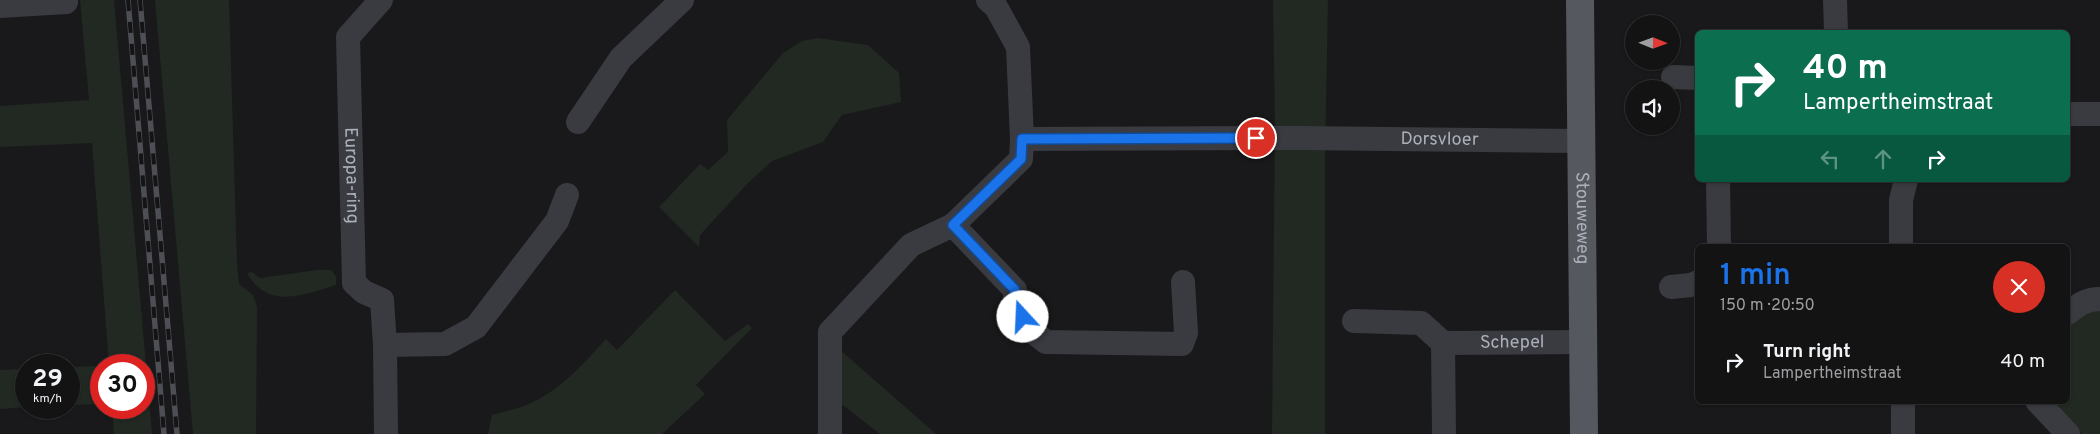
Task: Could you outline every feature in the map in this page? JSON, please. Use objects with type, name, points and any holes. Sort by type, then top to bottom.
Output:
[{"type":"main road","name":"Stouweweg","points":[[1580,0],[1584,434]]},
{"type":"street","points":[[0,6],[66,2],[66,0]]},
{"type":"street","name":"Europa-ring","points":[[381,0],[348,36],[354,283],[364,292],[382,300],[385,345],[386,434]]},
{"type":"street","points":[[578,122],[621,58],[682,0]]},
{"type":"street","points":[[1835,0],[1836,30]]},
{"type":"street","points":[[830,434],[830,332],[911,245],[953,225],[1021,159],[1022,139],[1018,47],[996,2]]},
{"type":"street","points":[[1673,77],[1695,78]]},
{"type":"street","points":[[2070,114],[2100,114]]},
{"type":"street","name":"Dorsvloer","points":[[1022,139],[1298,138],[1582,141]]},
{"type":"street","points":[[1718,182],[1719,244]]},
{"type":"street","points":[[1901,244],[1901,200],[1906,182]]},
{"type":"street","points":[[385,345],[445,344],[476,327],[557,221],[567,195]]},
{"type":"street","points":[[953,225],[1015,290],[1015,302],[1032,331],[1046,342],[1182,344],[1186,333],[1183,282]]},
{"type":"street","points":[[1671,287],[1695,283]]},
{"type":"street","points":[[2070,311],[2078,304],[2090,299],[2100,299]]},
{"type":"street","points":[[1354,321],[1421,323],[1443,343],[1444,434]]},
{"type":"street","name":"Schepel","points":[[1443,343],[1583,342]]},
{"type":"street","points":[[1903,404],[1903,434]]},
{"type":"street","points":[[2040,404],[2068,434]]},
{"type":"shaded area","points":[[80,0],[114,0],[145,354],[108,354],[92,143],[0,147],[0,106],[89,100]]},
{"type":"shaded area","points":[[155,0],[229,0],[237,264],[239,284],[253,295],[257,307],[256,434],[193,434]]},
{"type":"shaded area","points":[[1273,0],[1328,0],[1325,155],[1325,434],[1272,434],[1275,123]]},
{"type":"shaded area","points":[[818,38],[868,45],[899,73],[901,102],[842,115],[823,142],[772,161],[748,183],[700,235],[699,247],[659,207],[700,164],[708,170],[728,152],[727,120],[783,53],[802,41]]},
{"type":"shaded area","points":[[317,270],[332,270],[336,277],[336,285],[312,293],[287,297],[265,292],[256,285],[247,273],[252,272],[260,278]]},
{"type":"shaded area","points":[[675,290],[725,341],[748,324],[752,328],[696,385],[705,394],[662,434],[488,434],[492,415],[522,407],[549,393],[569,377],[606,339],[617,350]]},
{"type":"shaded area","points":[[2100,309],[2100,434],[2082,434],[2051,404],[2070,404],[2070,324],[2082,313]]},
{"type":"shaded area","points":[[839,349],[936,434],[880,434],[840,403]]},
{"type":"shaded area","points":[[90,366],[90,404],[80,405],[80,367]]},
{"type":"shaded area","points":[[15,369],[15,408],[0,409],[0,370]]},
{"type":"shaded area","points":[[113,419],[151,419],[152,434],[114,434]]},
{"type":"railway","points":[[128,0],[164,434]]},
{"type":"railway","points":[[140,0],[177,434]]},
{"type":"route","points":[[1023,317],[1015,302],[1015,290],[953,225],[1021,159],[1022,139],[1256,138]]}]
